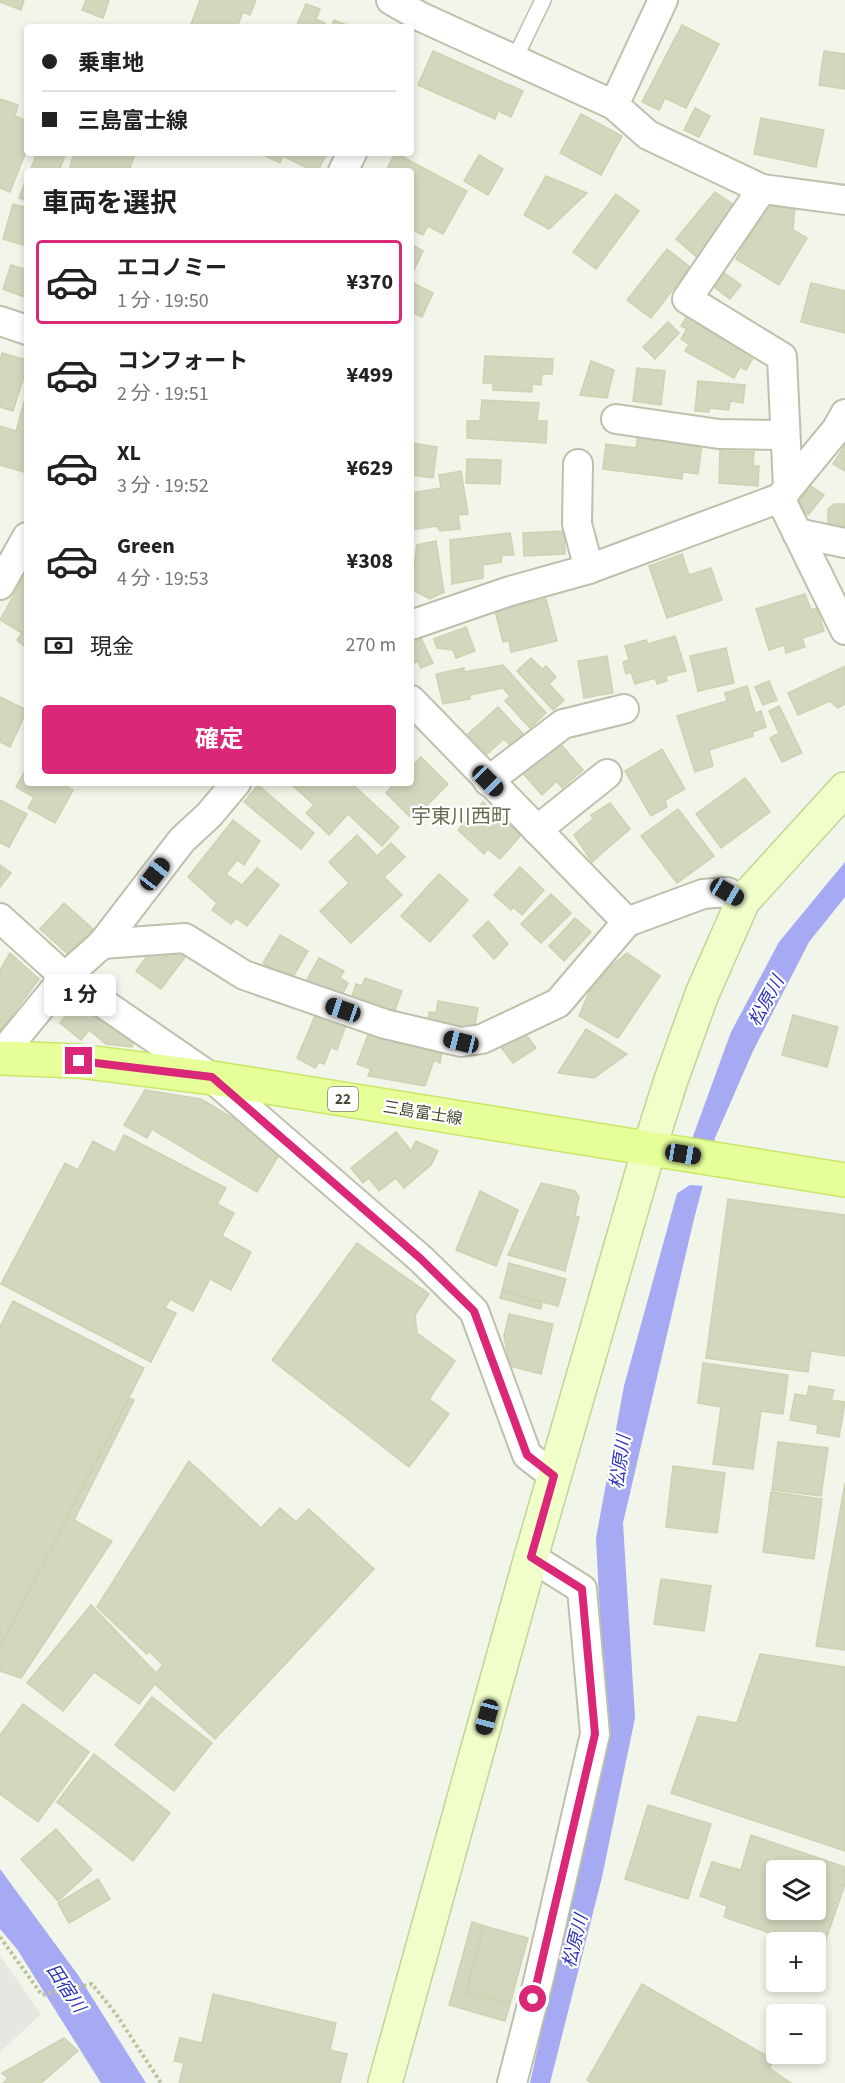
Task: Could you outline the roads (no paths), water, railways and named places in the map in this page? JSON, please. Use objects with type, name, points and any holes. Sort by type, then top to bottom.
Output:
[{"type":"main road","name":"三島富士線","points":[[0,1057],[79,1061],[212,1077],[845,1180]]},
{"type":"street","points":[[394,0],[415,24],[514,60],[614,105],[648,135],[762,189],[845,200]]},
{"type":"street","points":[[614,105],[663,0]]},
{"type":"street","points":[[762,189],[687,299],[782,357],[784,493],[797,532],[845,630]]},
{"type":"street","points":[[0,321],[24,329]]},
{"type":"street","points":[[414,622],[590,568],[784,493],[836,430],[845,414]]},
{"type":"street","points":[[616,419],[719,434],[784,435]]},
{"type":"street","points":[[578,464],[577,524],[590,568]]},
{"type":"street","points":[[797,532],[845,543]]},
{"type":"street","points":[[0,585],[23,555]]},
{"type":"street","points":[[414,703],[627,922]]},
{"type":"street","points":[[488,781],[563,724],[624,709]]},
{"type":"street","points":[[537,830],[607,774]]},
{"type":"street","points":[[0,1057],[65,977],[102,944],[182,840],[233,786]]},
{"type":"street","points":[[385,2083],[554,1476],[671,1080],[702,994],[743,901],[845,789]]},
{"type":"street","points":[[102,944],[185,938],[244,975],[385,1024],[461,1042],[482,1039],[558,1003],[627,922],[703,894],[727,892],[743,901]]},
{"type":"street","points":[[0,918],[65,977],[212,1077],[421,1259],[474,1311],[527,1455],[554,1476]]},
{"type":"street","points":[[512,2083],[539,1978],[595,1734],[582,1589],[531,1557]]},
{"type":"lane","points":[[514,60],[543,0]]},
{"type":"water","name":"松原川","points":[[845,862],[845,897],[809,942],[753,1051],[715,1138],[693,1223],[623,1523],[635,1718],[602,1877],[550,2083],[530,2083],[606,1737],[596,1538],[624,1386],[692,1139],[731,1032],[779,942]]},
{"type":"water","name":"田宿川","points":[[0,1869],[78,1975],[146,2083],[101,2083],[17,1949],[0,1929]]},
{"type":"district","name":"宇東川西町","points":[[461,816]]}]
